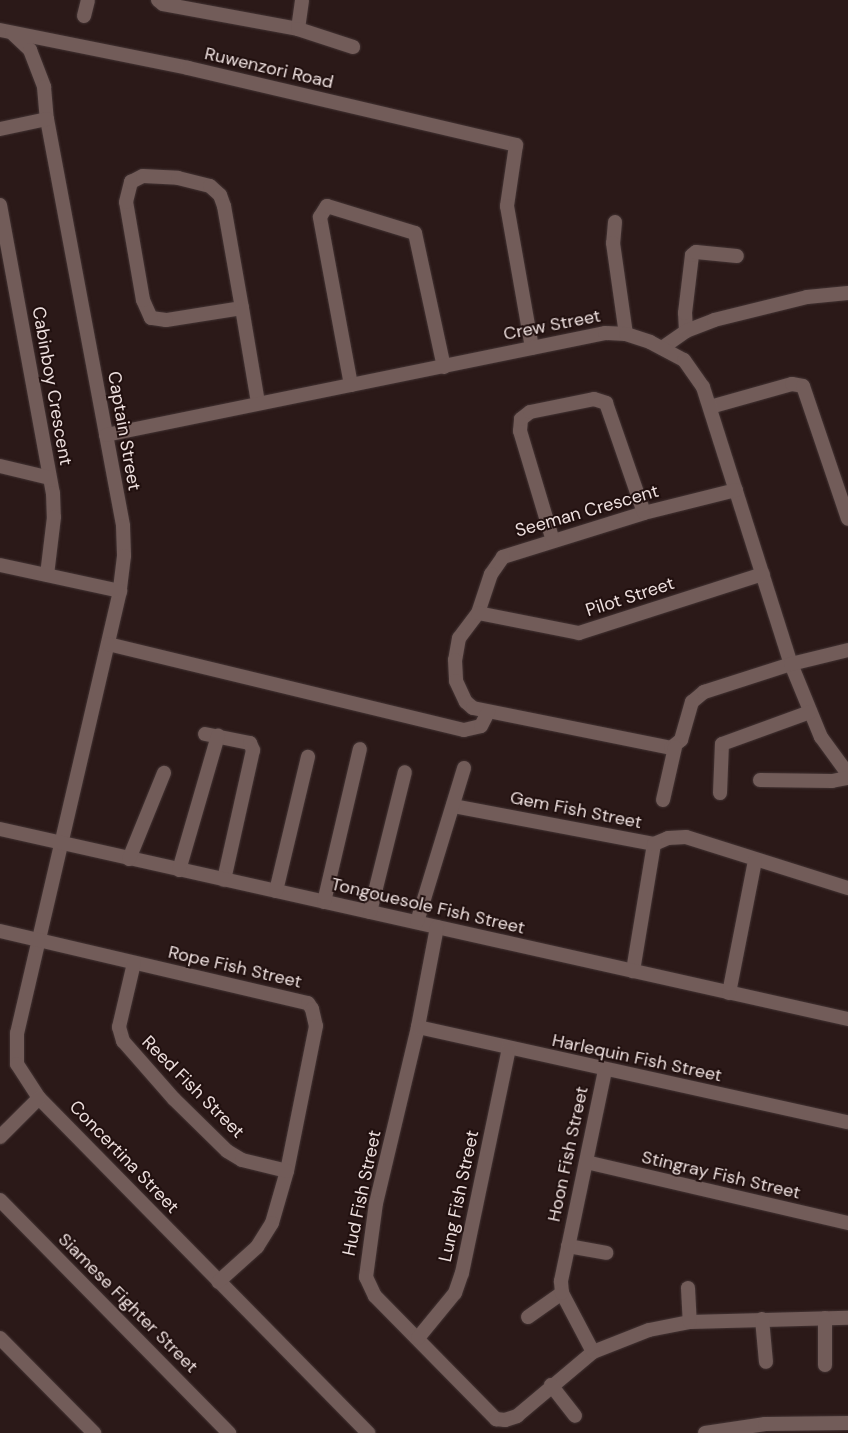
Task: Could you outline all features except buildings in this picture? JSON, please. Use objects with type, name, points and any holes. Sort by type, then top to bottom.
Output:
[{"type":"street","points":[[84,16],[88,0]]},
{"type":"street","points":[[158,0],[163,4],[298,29],[353,47]]},
{"type":"street","points":[[298,29],[302,0]]},
{"type":"street","name":"Captain Street","points":[[6,32],[26,44],[35,58],[44,87],[47,119],[123,526],[124,567],[120,592],[60,843]]},
{"type":"street","name":"Ruwenzori Road","points":[[6,32],[188,68],[516,145],[507,206],[532,348]]},
{"type":"street","points":[[0,129],[47,119]]},
{"type":"street","points":[[242,308],[166,320],[151,318],[143,300],[126,202],[132,182],[144,176],[178,178],[205,184],[217,191],[224,206],[242,308],[258,403]]},
{"type":"street","name":"Cabinboy Crescent","points":[[0,205],[50,478],[54,517],[47,576]]},
{"type":"street","points":[[351,385],[320,217],[322,209],[327,206],[416,233],[444,366]]},
{"type":"street","points":[[615,222],[613,243],[626,334]]},
{"type":"street","points":[[686,331],[685,313],[692,255],[696,252],[737,256]]},
{"type":"street","points":[[662,348],[686,331],[714,320],[807,297],[848,293]]},
{"type":"street","name":"Crew Street","points":[[106,436],[258,403],[612,332],[626,334],[662,348],[678,356],[693,369],[710,407],[791,664],[821,737],[848,776]]},
{"type":"street","points":[[710,407],[792,384],[803,386],[848,519]]},
{"type":"street","points":[[552,541],[520,431],[521,419],[530,412],[594,399],[606,403],[644,513]]},
{"type":"street","points":[[0,466],[50,478]]},
{"type":"street","name":"Seeman Crescent","points":[[678,743],[666,749],[488,712],[468,705],[456,681],[455,660],[459,638],[478,614],[491,574],[503,557],[644,513],[736,490]]},
{"type":"street","points":[[0,565],[120,592]]},
{"type":"street","name":"Pilot Street","points":[[478,614],[579,633],[763,574]]},
{"type":"street","points":[[108,644],[464,730],[481,726],[488,712]]},
{"type":"street","points":[[662,800],[690,707],[697,696],[791,664],[848,650]]},
{"type":"street","points":[[720,792],[722,744],[810,712]]},
{"type":"street","points":[[179,870],[212,735],[250,744],[253,750],[224,880]]},
{"type":"street","points":[[324,902],[360,749]]},
{"type":"street","points":[[276,891],[308,757]]},
{"type":"street","points":[[417,922],[464,768]]},
{"type":"street","points":[[370,912],[405,772]]},
{"type":"street","points":[[129,858],[164,773]]},
{"type":"street","points":[[760,780],[832,781],[848,776]]},
{"type":"street","name":"Gem Fish Street","points":[[453,806],[654,844],[633,971]]},
{"type":"street","name":"Tongouesole Fish Street","points":[[0,830],[848,1019]]},
{"type":"street","points":[[654,844],[668,838],[686,837],[848,888]]},
{"type":"street","name":"Concertina Street","points":[[60,843],[16,1049],[21,1072],[39,1098],[368,1433]]},
{"type":"street","points":[[729,993],[755,860]]},
{"type":"street","name":"Hud Fish Street","points":[[437,927],[418,1027],[376,1202],[366,1267],[368,1285],[375,1296],[496,1419],[505,1420],[517,1416],[551,1385]]},
{"type":"street","name":"Rope Fish Street","points":[[0,931],[308,1003],[312,1009],[316,1026],[287,1171],[272,1223],[265,1236],[218,1282]]},
{"type":"street","name":"Reed Fish Street","points":[[134,963],[119,1027],[123,1041],[174,1100],[227,1151],[242,1160],[287,1171]]},
{"type":"street","name":"Harlequin Fish Street","points":[[418,1027],[605,1070],[848,1122]]},
{"type":"street","name":"Lung Fish Street","points":[[418,1338],[455,1294],[462,1272],[509,1048]]},
{"type":"street","name":"Hoon Fish Street","points":[[562,1293],[561,1281],[605,1070]]},
{"type":"street","points":[[0,1137],[39,1098]]},
{"type":"street","name":"Stingray Fish Street","points":[[586,1162],[848,1223]]},
{"type":"street","name":"Siamese Fighter Street","points":[[0,1200],[229,1433]]},
{"type":"street","name":"Hoon Fish Street","points":[[568,1246],[606,1253]]},
{"type":"street","points":[[688,1288],[690,1322]]},
{"type":"street","points":[[528,1316],[562,1293],[592,1352]]},
{"type":"street","points":[[825,1318],[825,1365]]},
{"type":"street","points":[[575,1416],[551,1385],[592,1352],[649,1330],[690,1322],[848,1318]]},
{"type":"street","points":[[762,1319],[766,1362]]},
{"type":"street","points":[[0,1338],[94,1433]]},
{"type":"street","points":[[705,1433],[765,1424],[848,1423]]}]
